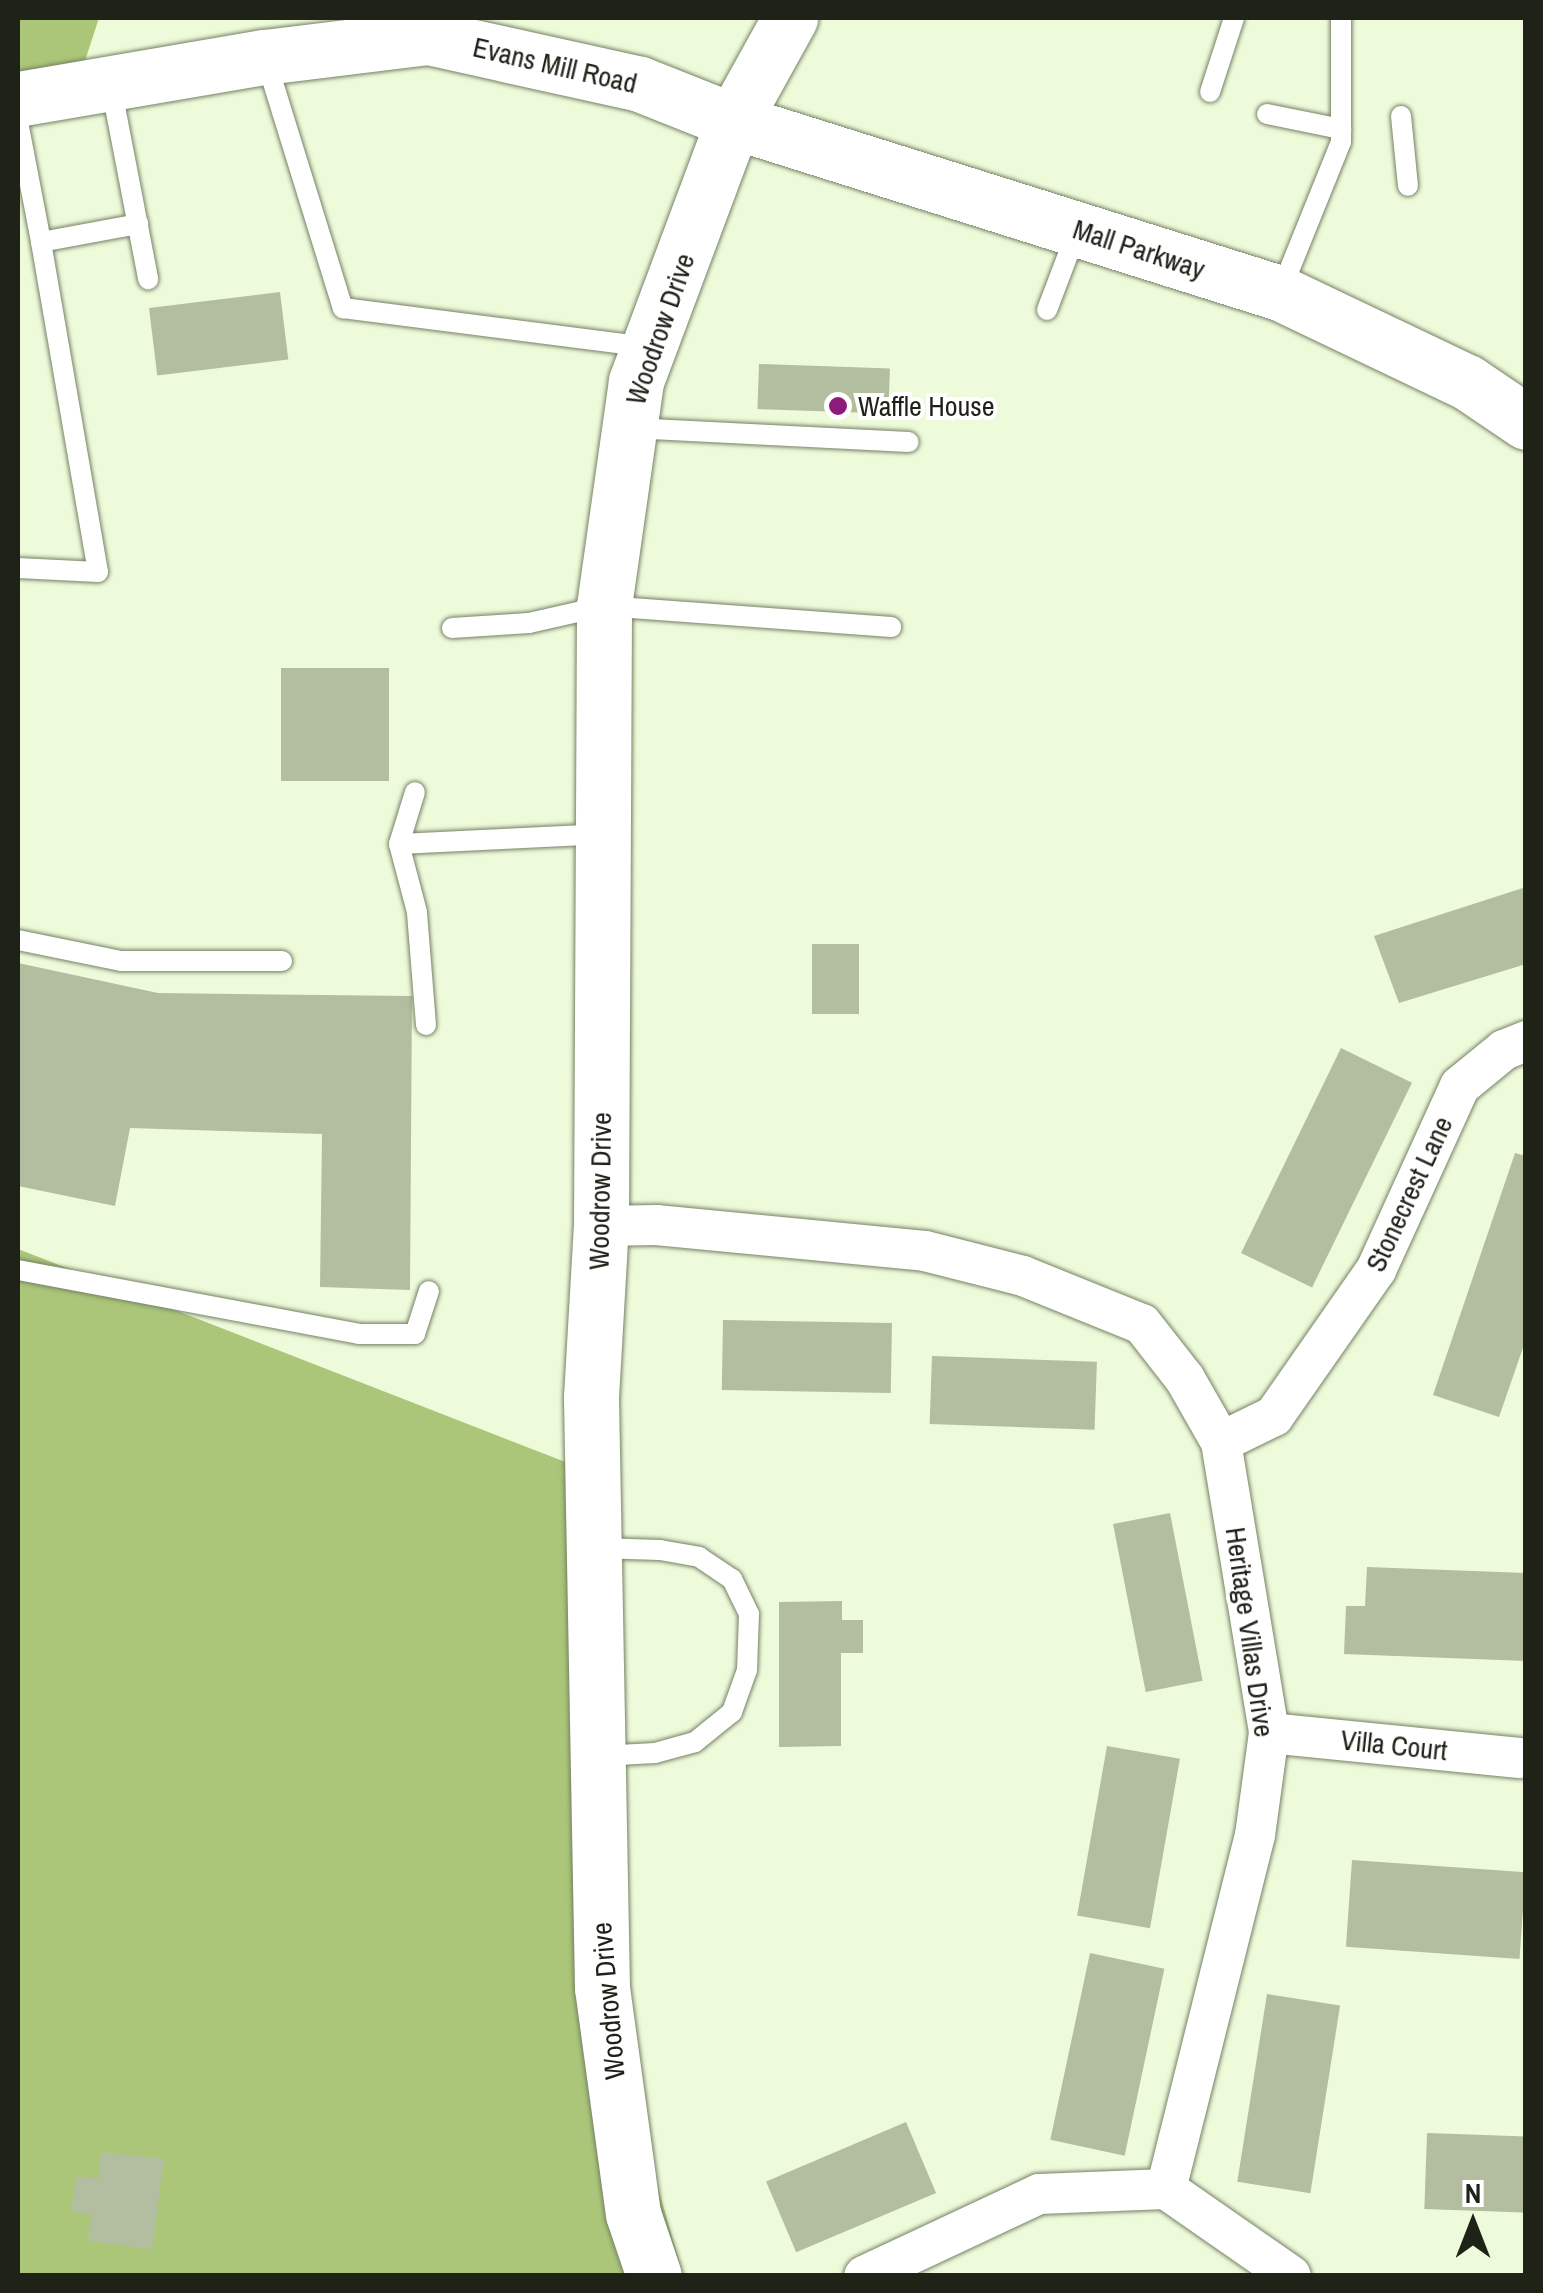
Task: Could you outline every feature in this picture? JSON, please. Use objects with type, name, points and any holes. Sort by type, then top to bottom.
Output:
[{"type":"street","points":[[733,121],[790,18]]},
{"type":"street","name":"Evans Mill Road","points":[[18,98],[111,86],[427,27],[640,84],[733,121]]},
{"type":"street","name":"Mall Parkway","points":[[733,121],[1280,293],[1467,382],[1526,422]]},
{"type":"street","name":"Woodrow Drive","points":[[654,2276],[633,2214],[602,1988],[592,1397],[601,1226],[604,606],[636,381],[733,121]]},
{"type":"street","name":"Stonecrest Lane","points":[[1221,1442],[1274,1416],[1376,1270],[1460,1086],[1504,1050],[1526,1040]]},
{"type":"street","name":"Heritage Villas Drive","points":[[601,1226],[656,1225],[924,1251],[1023,1276],[1142,1324],[1185,1378],[1221,1442],[1269,1733],[1254,1835],[1166,2189]]},
{"type":"street","name":"Villa Court","points":[[1269,1733],[1520,1758]]},
{"type":"street","points":[[864,2276],[1038,2194],[1166,2189],[1292,2276]]},
{"type":"lane","points":[[1210,92],[1234,18]]},
{"type":"lane","points":[[1280,293],[1341,142],[1341,18]]},
{"type":"lane","points":[[265,57],[342,308],[649,348]]},
{"type":"lane","points":[[111,86],[148,279]]},
{"type":"lane","points":[[1267,114],[1341,128]]},
{"type":"lane","points":[[1402,116],[1408,186]]},
{"type":"lane","points":[[18,122],[98,572],[18,568]]},
{"type":"lane","points":[[41,242],[138,224]]},
{"type":"lane","points":[[1047,310],[1078,229]]},
{"type":"lane","points":[[628,428],[909,442]]},
{"type":"lane","points":[[452,628],[529,624],[604,606],[890,627]]},
{"type":"lane","points":[[415,792],[399,844],[417,912],[426,1025]]},
{"type":"lane","points":[[399,844],[603,834]]},
{"type":"lane","points":[[18,940],[121,961],[282,961]]},
{"type":"lane","points":[[18,1270],[359,1334],[415,1334],[429,1291]]},
{"type":"lane","points":[[594,1548],[660,1550],[699,1557],[732,1579],[750,1614],[747,1670],[732,1712],[695,1742],[655,1753],[598,1756]]},
{"type":"green space","points":[[18,18],[99,18],[83,67],[18,79]]},
{"type":"green space","points":[[18,1249],[568,1463],[590,1950],[683,2275],[18,2275]]},
{"type":"building","points":[[280,292],[288,359],[157,376],[149,308]]},
{"type":"building","points":[[759,364],[890,369],[888,414],[757,409]]},
{"type":"building","points":[[281,668],[389,668],[389,781],[281,781]]},
{"type":"building","points":[[1526,887],[1526,964],[1399,1003],[1374,936]]},
{"type":"building","points":[[812,944],[859,944],[859,1014],[812,1014]]},
{"type":"building","points":[[18,963],[158,993],[412,996],[410,1290],[320,1287],[322,1134],[130,1128],[115,1206],[18,1186]]},
{"type":"building","points":[[1341,1048],[1412,1083],[1312,1288],[1241,1253]]},
{"type":"building","points":[[1515,1153],[1526,1156],[1526,1339],[1499,1417],[1433,1395]]},
{"type":"building","points":[[723,1320],[892,1323],[891,1393],[722,1390]]},
{"type":"building","points":[[932,1356],[1097,1362],[1095,1430],[930,1424]]},
{"type":"building","points":[[1170,1513],[1203,1681],[1146,1692],[1113,1524]]},
{"type":"building","points":[[1367,1567],[1526,1573],[1526,1661],[1344,1654],[1346,1606],[1365,1606]]},
{"type":"building","points":[[842,1601],[842,1620],[863,1620],[863,1653],[841,1653],[841,1746],[779,1747],[779,1602]]},
{"type":"building","points":[[1107,1746],[1180,1759],[1150,1928],[1077,1915]]},
{"type":"building","points":[[1352,1860],[1526,1872],[1520,1959],[1346,1947]]},
{"type":"building","points":[[1090,1953],[1164,1969],[1125,2156],[1050,2140]]},
{"type":"building","points":[[1267,1994],[1340,2006],[1310,2193],[1237,2182]]},
{"type":"building","points":[[906,2122],[936,2193],[796,2252],[766,2181]]},
{"type":"building","points":[[1427,2133],[1526,2136],[1523,2212],[1424,2209]]},
{"type":"building","points":[[101,2152],[164,2159],[152,2249],[88,2241],[92,2214],[71,2212],[76,2176],[98,2179]]},
{"type":"place","name":"Waffle House","points":[[838,406]]}]
